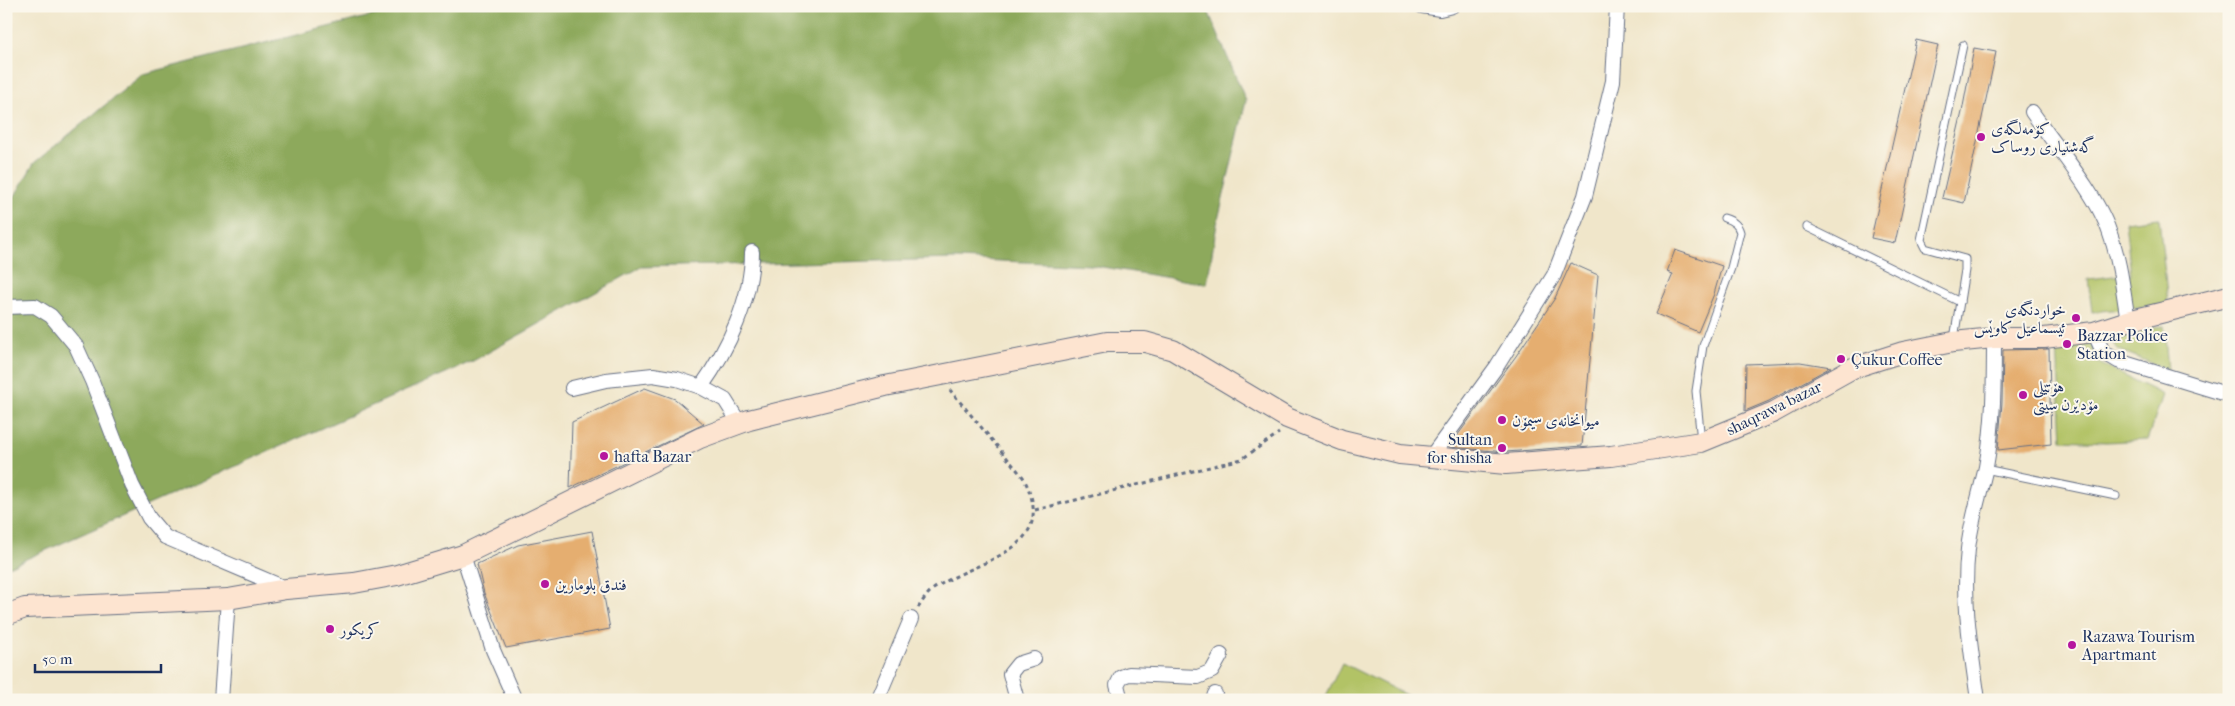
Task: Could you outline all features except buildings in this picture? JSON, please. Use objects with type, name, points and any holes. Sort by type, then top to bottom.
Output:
[{"type":"street","points":[[1422,6],[1440,9],[1452,6]]},
{"type":"street","points":[[1430,458],[1497,366],[1554,275],[1585,196],[1614,81],[1617,6]]},
{"type":"street","points":[[2032,112],[2092,198],[2109,229],[2121,273],[2128,321]]},
{"type":"street","points":[[701,387],[716,366],[738,318],[752,269],[752,252]]},
{"type":"street","name":"shaqrawa bazar","points":[[6,615],[25,608],[228,599],[286,589],[354,583],[397,575],[462,555],[700,438],[740,424],[885,386],[1107,342],[1145,342],[1173,350],[1287,418],[1342,440],[1381,450],[1430,458],[1506,464],[1619,455],[1701,442],[1766,416],[1854,368],[1903,352],[1953,342],[1994,338],[2044,338],[2094,332],[2128,321],[2229,296]]},
{"type":"street","points":[[6,308],[35,306],[52,316],[76,346],[92,381],[132,485],[149,518],[165,537],[286,589]]},
{"type":"street","points":[[2094,332],[2103,352],[2118,361],[2229,395]]},
{"type":"street","points":[[1978,700],[1968,629],[1966,576],[1972,523],[1985,469],[1993,402],[1994,338]]},
{"type":"street","points":[[572,388],[606,380],[653,374],[701,387],[725,400],[740,424]]},
{"type":"street","points":[[462,555],[493,650],[515,700]]},
{"type":"street","points":[[221,700],[228,599]]},
{"type":"street","points":[[877,700],[911,619]]},
{"type":"street","points":[[1121,700],[1117,685],[1121,677],[1130,674],[1198,677],[1212,671],[1221,655]]},
{"type":"street","points":[[1017,700],[1010,674],[1018,664],[1034,659]]},
{"type":"lane","points":[[1953,342],[1965,259],[1926,248],[1921,240],[1963,45]]},
{"type":"lane","points":[[1701,442],[1696,391],[1702,346],[1731,268],[1740,232],[1739,227],[1731,220],[1724,218]]},
{"type":"lane","points":[[1807,227],[1960,302]]},
{"type":"lane","points":[[1985,469],[2116,496]]},
{"type":"path","points":[[911,619],[930,591],[966,570],[1001,557],[1019,544],[1030,526],[1035,510],[1032,493],[1023,476],[938,376]]},
{"type":"path","points":[[1035,510],[1242,459],[1278,436],[1287,418]]},
{"type":"green space","points":[[410,6],[1206,6],[1246,101],[1217,224],[1207,284],[1090,265],[956,259],[641,267],[473,361],[6,568],[6,211],[34,163],[143,74]]},
{"type":"green space","points":[[2159,218],[2168,304],[2092,312],[2088,279],[2131,274],[2125,222]]},
{"type":"green space","points":[[2164,326],[2168,370],[2117,349],[2105,332]]},
{"type":"green space","points":[[2092,342],[2095,361],[2163,395],[2147,440],[2106,442],[2062,440],[2057,346]]},
{"type":"green space","points":[[1342,663],[1416,700],[1324,700]]},
{"type":"place","name":"کۆمەلگەی گەشتیاری روساک","points":[[1981,137]]},
{"type":"place","name":"خواردنگەی ئیسماعیل کاوێس","points":[[2076,318]]},
{"type":"place","name":"Bazzar Police Station","points":[[2067,344]]},
{"type":"place","name":"Çukur Coffee","points":[[1841,359]]},
{"type":"place","name":"هۆتێلی مۆدێرن سیتی","points":[[2023,395]]},
{"type":"place","name":"میوانخانەی سیمۆن","points":[[1502,420]]},
{"type":"place","name":"Sultan for shisha","points":[[1502,448]]},
{"type":"place","name":"hafta Bazar","points":[[604,456]]},
{"type":"place","name":"فندق بلومارين","points":[[545,584]]},
{"type":"place","name":"کریکور","points":[[330,629]]},
{"type":"place","name":"Razawa Tourism Apartmant","points":[[2072,645]]}]
